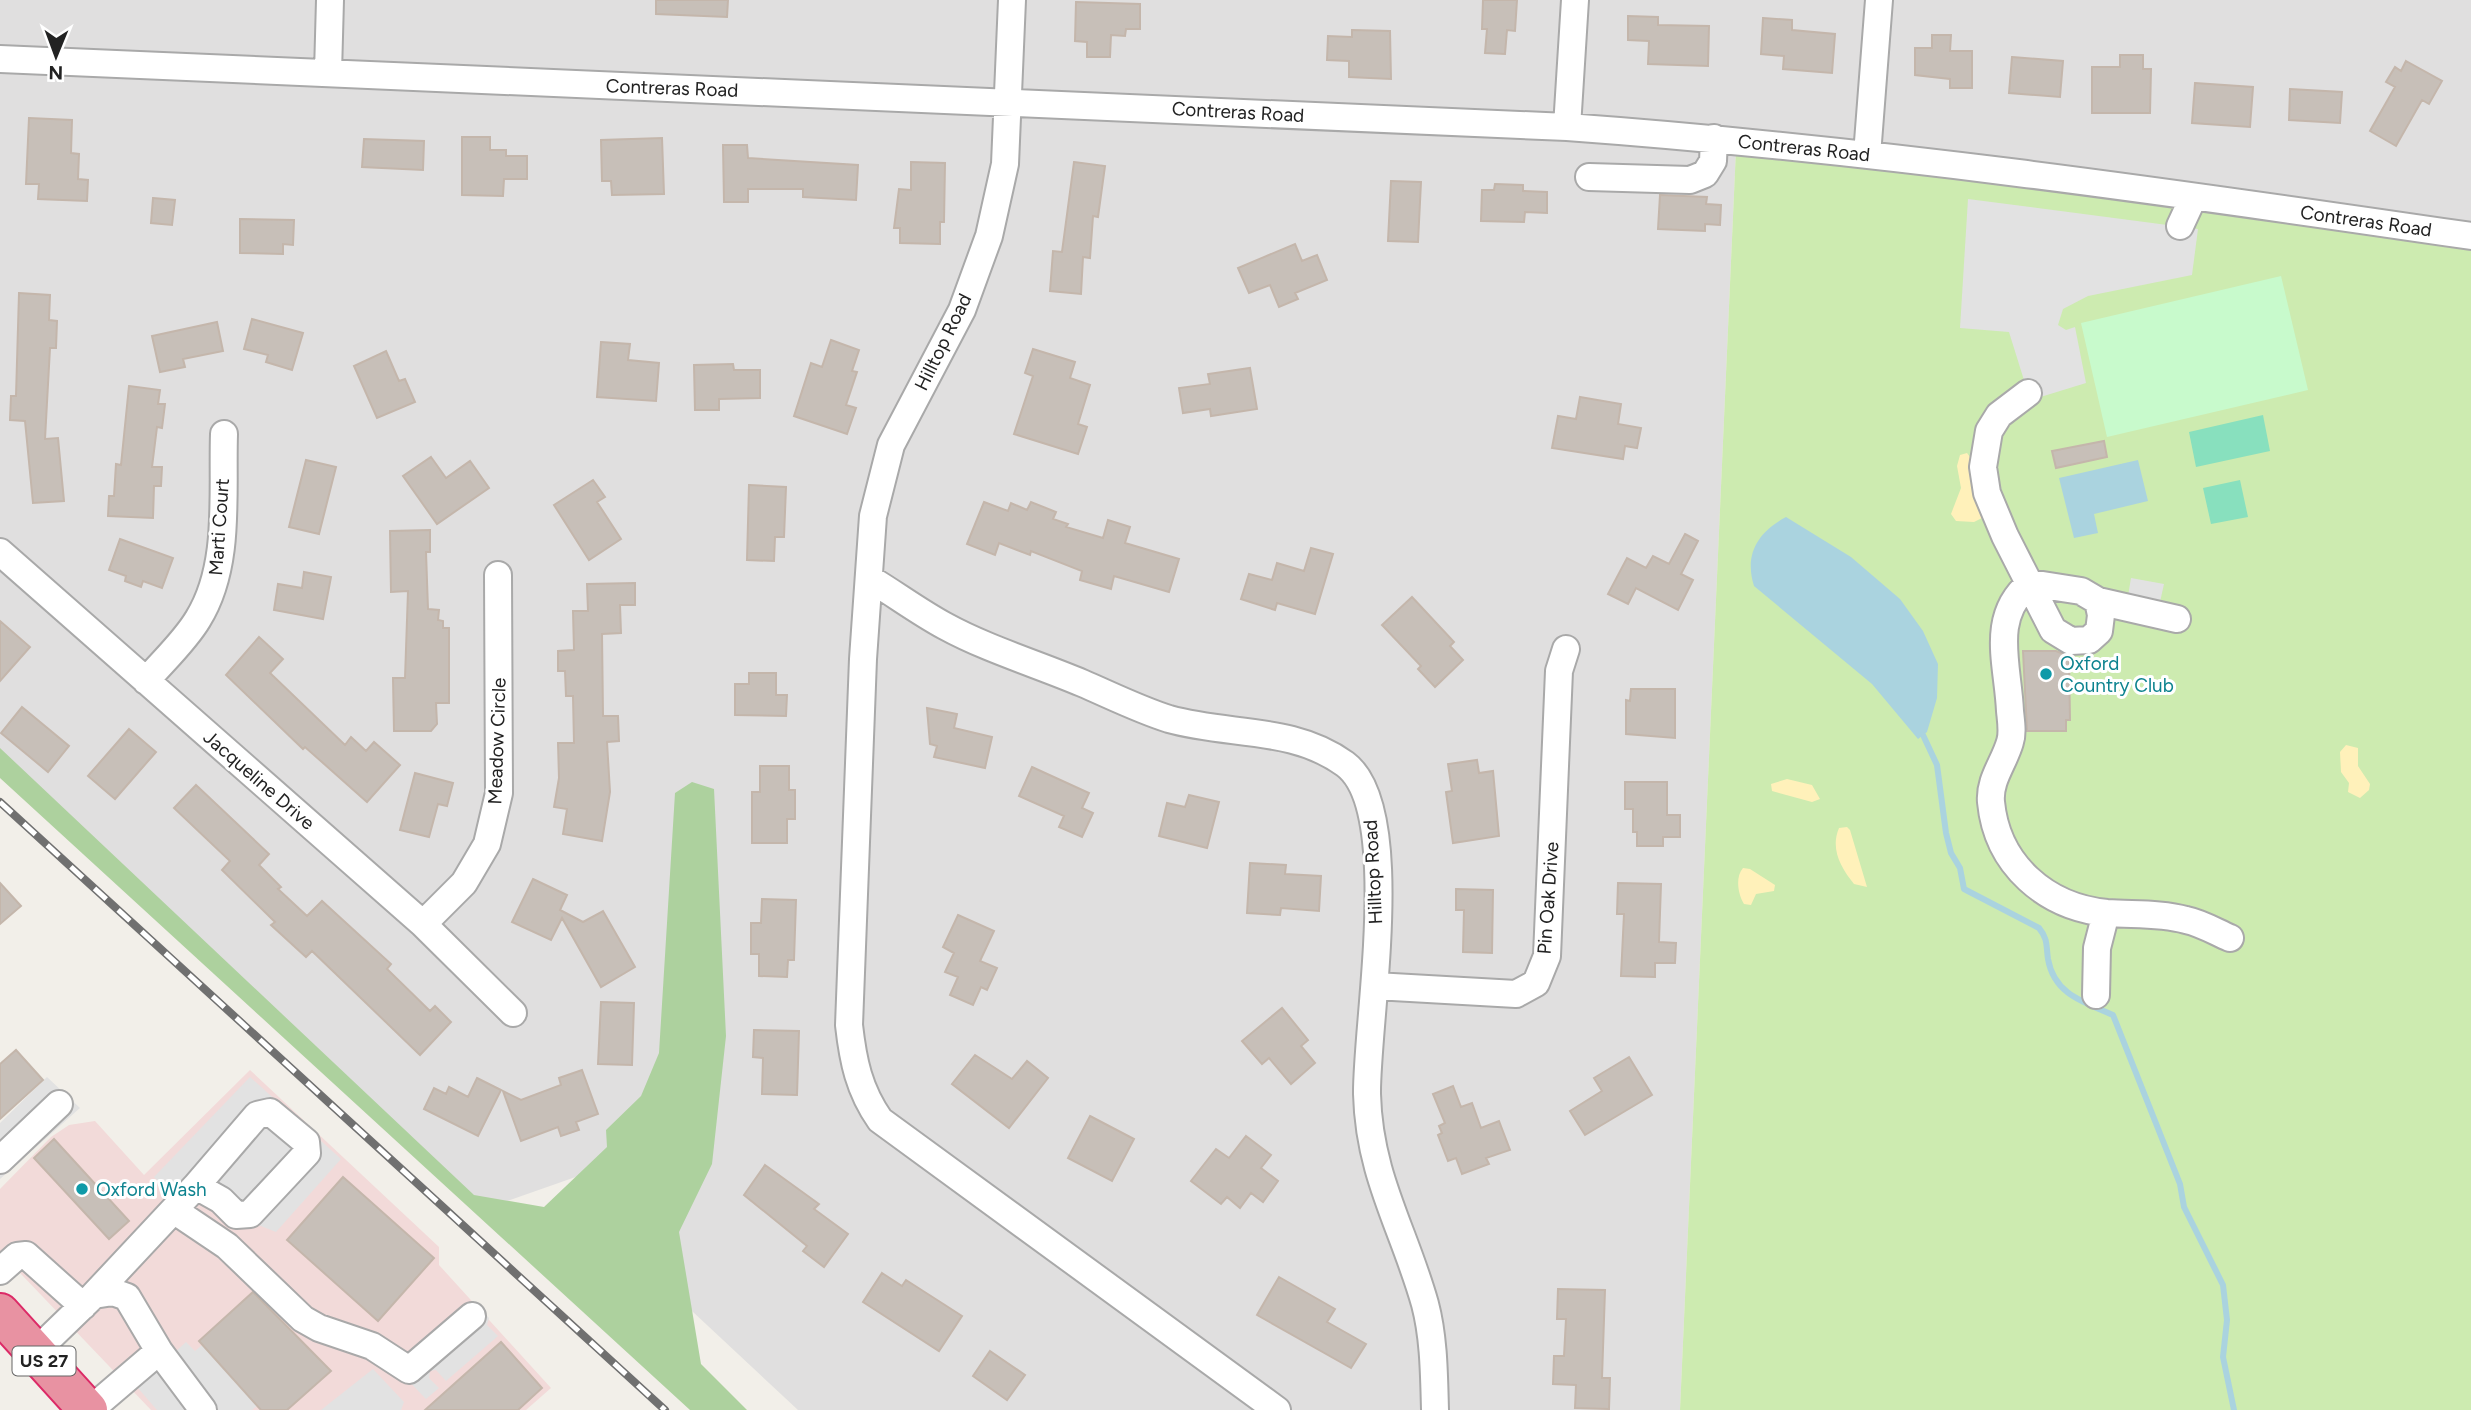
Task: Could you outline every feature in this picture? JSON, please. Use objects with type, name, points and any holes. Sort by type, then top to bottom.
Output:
[{"type":"highway","name":"US 27","points":[[0,1313],[89,1410]]},
{"type":"street","points":[[328,74],[330,0]]},
{"type":"street","name":"Hilltop Road","points":[[1012,0],[1002,176],[989,236],[962,310],[891,445],[873,516],[863,659],[849,1025],[853,1062],[865,1098],[880,1120],[1278,1410]]},
{"type":"street","points":[[1567,127],[1575,0]]},
{"type":"street","points":[[1867,155],[1879,0]]},
{"type":"street","name":"Contreras Road","points":[[0,58],[1567,127],[1713,138],[1867,155],[2471,236]]},
{"type":"street","points":[[1590,177],[1690,180],[1705,174],[1713,161],[1713,138]]},
{"type":"street","points":[[2180,226],[2193,198]]},
{"type":"street","points":[[2028,393],[1999,415],[1989,431],[1983,467],[1987,493],[2005,536],[2053,630],[2071,641],[2089,640],[2099,631],[2101,615],[2098,601]]},
{"type":"street","name":"Marti Court","points":[[146,681],[198,621],[213,589],[221,550],[224,434]]},
{"type":"street","name":"Jacqueline Drive","points":[[0,552],[423,924],[513,1013]]},
{"type":"street","name":"Meadow Circle","points":[[423,924],[464,883],[488,844],[499,793],[499,575]]},
{"type":"street","name":"Hilltop Road","points":[[870,579],[946,627],[1167,718],[1207,728],[1287,737],[1322,748],[1349,767],[1368,799],[1376,839],[1378,903],[1367,1092],[1371,1144],[1384,1195],[1425,1304],[1434,1364],[1435,1410]]},
{"type":"street","points":[[2177,619],[2098,601],[2081,591],[2031,583],[2017,594],[2002,631],[2002,652],[2008,669],[2011,741],[1993,780],[1990,799],[1994,825],[2007,854],[2026,880],[2045,894],[2106,913],[2150,914],[2188,920],[2230,938]]},
{"type":"street","name":"Pin Oak Drive","points":[[1375,986],[1516,994],[1536,983],[1547,956],[1559,671],[1566,649]]},
{"type":"street","points":[[2096,995],[2097,948],[2106,913]]},
{"type":"street","points":[[0,1160],[59,1104]]},
{"type":"street","points":[[36,1352],[175,1211],[196,1186]]},
{"type":"street","points":[[175,1211],[227,1246],[303,1319],[318,1328],[372,1346],[409,1370],[472,1316]]},
{"type":"street","points":[[0,1270],[17,1256],[26,1255],[89,1300]]},
{"type":"street","points":[[89,1300],[113,1292],[127,1297],[159,1351],[203,1410]]},
{"type":"street","points":[[89,1410],[159,1351]]},
{"type":"shaded area","points":[[0,0],[2471,0],[2471,227],[1947,154],[1741,129],[1539,116],[0,48]]},
{"type":"shaded area","points":[[0,69],[1579,137],[1736,149],[1680,1410],[798,1410],[602,1227],[604,1167],[482,1210],[0,760]]},
{"type":"shaded area","points":[[1968,199],[2198,229],[2192,275],[2088,296],[2063,309],[2058,325],[2066,330],[2075,327],[2086,383],[2034,399],[2028,393],[2009,332],[1960,328]]},
{"type":"shaded area","points":[[2131,578],[2164,584],[2160,602],[2128,596]]},
{"type":"shaded area","points":[[250,1070],[439,1247],[439,1265],[551,1388],[526,1410],[151,1410],[0,1252],[0,1189],[51,1137],[69,1125],[95,1121],[144,1175]]},
{"type":"shaded area","points":[[47,1077],[80,1108],[0,1179],[0,1123]]},
{"type":"shaded area","points":[[250,1077],[341,1159],[276,1232],[164,1187],[154,1177]]},
{"type":"shaded area","points":[[473,1301],[489,1318],[487,1325],[498,1336],[446,1381],[436,1370],[430,1371],[429,1378],[439,1388],[426,1399],[397,1369]]},
{"type":"shaded area","points":[[186,1342],[195,1351],[202,1345],[257,1406],[252,1410],[157,1410],[137,1387]]},
{"type":"shaded area","points":[[373,1369],[404,1402],[401,1410],[321,1410]]},
{"type":"green space","points":[[1736,149],[2471,247],[2471,1410],[1680,1410]]},
{"type":"green space","points":[[2281,276],[2308,390],[2107,437],[2081,323]]},
{"type":"green space","points":[[2263,415],[2270,451],[2196,467],[2189,432]]},
{"type":"green space","points":[[2240,480],[2248,517],[2211,524],[2203,488]]},
{"type":"green space","points":[[0,748],[474,1195],[544,1207],[607,1147],[606,1130],[641,1096],[659,1053],[675,793],[692,782],[714,789],[726,1036],[712,1164],[679,1232],[701,1364],[747,1410],[690,1410],[0,778]]},
{"type":"sand","points":[[1967,453],[1973,461],[1984,517],[1974,522],[1956,521],[1951,514],[1961,488],[1957,466],[1960,455]]},
{"type":"sand","points":[[2346,745],[2358,748],[2358,766],[2370,784],[2369,790],[2360,798],[2348,792],[2349,783],[2341,772],[2340,752]]},
{"type":"sand","points":[[1787,779],[1812,785],[1820,799],[1812,802],[1772,791],[1771,784]]},
{"type":"sand","points":[[1847,827],[1867,887],[1854,884],[1838,858],[1836,843],[1839,828]]},
{"type":"sand","points":[[1743,868],[1750,869],[1775,885],[1774,891],[1756,894],[1751,905],[1744,904],[1738,886]]},
{"type":"water","points":[[2138,460],[2148,501],[2094,514],[2098,533],[2074,538],[2059,478]]},
{"type":"water","points":[[1786,517],[1851,557],[1900,599],[1923,631],[1938,664],[1937,698],[1927,732],[1918,739],[1872,684],[1754,586],[1751,564],[1756,545],[1768,530]]},
{"type":"building","points":[[656,0],[728,0],[727,17],[656,14]]},
{"type":"building","points":[[1483,0],[1517,0],[1515,31],[1507,30],[1505,54],[1485,53],[1487,29],[1482,29]]},
{"type":"building","points":[[1076,2],[1140,4],[1140,29],[1126,29],[1125,36],[1111,35],[1110,57],[1087,57],[1087,42],[1075,41]]},
{"type":"building","points":[[1628,16],[1658,17],[1658,25],[1709,26],[1708,66],[1648,64],[1649,41],[1628,40]]},
{"type":"building","points":[[1763,18],[1792,20],[1792,30],[1835,34],[1832,73],[1783,69],[1784,56],[1761,54]]},
{"type":"building","points":[[1352,30],[1390,31],[1391,79],[1349,77],[1349,61],[1327,60],[1328,36],[1352,37]]},
{"type":"building","points":[[1932,35],[1951,35],[1950,51],[1972,51],[1972,88],[1950,88],[1950,79],[1915,75],[1915,48],[1932,48]]},
{"type":"building","points":[[2120,55],[2143,55],[2143,69],[2151,69],[2150,113],[2092,113],[2092,67],[2120,67]]},
{"type":"building","points":[[2012,57],[2063,61],[2060,97],[2009,93]]},
{"type":"building","points":[[2406,61],[2442,81],[2429,104],[2422,100],[2396,146],[2370,131],[2395,87],[2386,82],[2395,67],[2401,71]]},
{"type":"building","points":[[2195,83],[2253,87],[2250,127],[2192,123]]},
{"type":"building","points":[[2290,89],[2342,92],[2340,123],[2289,120]]},
{"type":"building","points":[[29,118],[72,120],[71,153],[79,154],[78,179],[88,180],[87,201],[38,199],[39,184],[26,184]]},
{"type":"building","points":[[462,137],[490,137],[490,150],[506,150],[506,156],[527,156],[527,179],[504,179],[503,196],[462,195]]},
{"type":"building","points":[[662,138],[664,194],[612,195],[611,181],[602,181],[601,140]]},
{"type":"building","points":[[364,139],[424,141],[423,170],[362,167]]},
{"type":"building","points":[[723,145],[747,145],[748,158],[858,165],[856,200],[803,197],[803,189],[748,189],[748,202],[724,202]]},
{"type":"building","points":[[911,162],[945,163],[944,222],[940,222],[940,244],[900,243],[900,228],[894,228],[899,189],[911,190]]},
{"type":"building","points":[[1074,162],[1105,166],[1098,217],[1093,216],[1090,258],[1083,257],[1081,294],[1050,291],[1053,251],[1062,252]]},
{"type":"building","points":[[1391,181],[1421,182],[1418,242],[1388,241]]},
{"type":"building","points":[[1495,184],[1523,185],[1523,191],[1547,192],[1547,213],[1525,212],[1524,222],[1481,221],[1482,190],[1494,190]]},
{"type":"building","points":[[1660,195],[1707,197],[1706,204],[1721,205],[1720,225],[1705,224],[1705,231],[1658,229]]},
{"type":"building","points":[[153,198],[175,200],[172,225],[151,223]]},
{"type":"building","points":[[240,219],[294,220],[293,245],[283,244],[283,254],[240,253]]},
{"type":"building","points":[[1295,244],[1302,261],[1317,255],[1327,280],[1295,293],[1298,299],[1279,307],[1270,285],[1249,293],[1238,268]]},
{"type":"building","points":[[19,293],[50,295],[49,320],[57,321],[56,348],[50,348],[45,439],[58,438],[64,501],[33,503],[25,421],[10,420],[11,396],[16,396]]},
{"type":"building","points":[[252,319],[303,333],[292,370],[266,362],[268,355],[244,349]]},
{"type":"building","points":[[217,322],[223,351],[183,359],[185,367],[160,372],[152,336]]},
{"type":"building","points":[[831,340],[859,350],[852,371],[857,372],[846,405],[856,408],[847,434],[794,416],[811,363],[822,367]]},
{"type":"building","points":[[601,342],[630,344],[628,360],[659,363],[656,401],[597,397]]},
{"type":"building","points":[[1033,349],[1075,362],[1070,378],[1090,385],[1078,424],[1087,427],[1078,454],[1014,434],[1033,376],[1025,373]]},
{"type":"building","points":[[386,351],[399,381],[405,379],[415,402],[377,418],[354,366]]},
{"type":"building","points":[[733,364],[734,370],[760,370],[760,398],[719,399],[719,410],[695,410],[694,365]]},
{"type":"building","points":[[1250,368],[1257,409],[1211,416],[1210,409],[1183,413],[1179,388],[1210,384],[1208,374]]},
{"type":"building","points":[[129,386],[160,390],[158,404],[165,404],[162,428],[157,427],[152,467],[162,467],[161,486],[154,486],[153,518],[108,516],[109,496],[114,496],[116,464],[121,465]]},
{"type":"building","points":[[1580,397],[1621,404],[1618,424],[1641,428],[1637,448],[1625,446],[1623,459],[1552,448],[1558,416],[1576,419]]},
{"type":"building","points":[[2104,441],[2107,457],[2056,468],[2052,451]]},
{"type":"building","points":[[431,457],[446,478],[470,461],[489,488],[437,524],[403,476]]},
{"type":"building","points":[[306,460],[336,467],[319,534],[289,527]]},
{"type":"building","points":[[593,480],[605,497],[597,502],[621,539],[589,560],[554,505]]},
{"type":"building","points":[[749,485],[786,487],[784,537],[775,537],[774,561],[747,560]]},
{"type":"building","points":[[984,502],[1008,511],[1011,503],[1027,510],[1031,502],[1056,512],[1053,519],[1068,524],[1066,527],[1103,538],[1108,520],[1130,527],[1125,543],[1179,559],[1169,592],[1114,576],[1111,589],[1080,580],[1082,571],[1031,551],[1030,555],[999,543],[995,555],[967,544]]},
{"type":"building","points":[[430,530],[430,552],[426,552],[428,609],[439,610],[438,620],[443,621],[443,628],[449,628],[449,703],[436,703],[437,724],[431,731],[394,731],[393,678],[405,678],[408,591],[391,592],[390,531]]},
{"type":"building","points":[[1685,534],[1698,541],[1681,574],[1693,580],[1678,610],[1636,588],[1628,604],[1608,594],[1627,558],[1646,568],[1653,556],[1669,564]]},
{"type":"building","points":[[120,539],[173,558],[162,588],[143,581],[141,587],[125,581],[126,576],[109,570]]},
{"type":"building","points":[[1311,548],[1333,554],[1315,614],[1277,603],[1275,610],[1241,599],[1249,574],[1272,580],[1277,563],[1304,571]]},
{"type":"building","points":[[304,572],[331,577],[323,619],[274,610],[278,584],[302,588]]},
{"type":"building","points":[[635,583],[635,605],[620,605],[621,633],[602,634],[603,716],[618,716],[619,741],[607,742],[610,792],[602,841],[563,834],[567,809],[554,807],[559,778],[558,743],[574,743],[573,696],[566,696],[565,671],[558,671],[558,651],[574,650],[573,611],[588,611],[587,584]]},
{"type":"building","points":[[1412,597],[1454,642],[1450,646],[1463,660],[1435,687],[1418,669],[1421,666],[1382,625]]},
{"type":"building","points":[[0,621],[30,647],[0,681]]},
{"type":"building","points":[[259,637],[283,659],[270,673],[345,745],[351,737],[366,751],[374,742],[400,765],[367,802],[305,747],[303,749],[226,675]]},
{"type":"building","name":"Oxford Country Club","points":[[2023,651],[2056,651],[2069,656],[2070,720],[2066,720],[2066,731],[2027,731]]},
{"type":"building","points":[[749,673],[776,673],[776,695],[787,695],[786,716],[735,715],[735,684],[749,684]]},
{"type":"building","points":[[1631,689],[1675,689],[1675,738],[1626,734],[1626,700],[1630,701]]},
{"type":"building","points":[[22,707],[69,746],[48,772],[1,733]]},
{"type":"building","points":[[927,708],[957,714],[954,728],[992,737],[985,768],[934,757],[937,746],[930,744]]},
{"type":"building","points":[[129,729],[156,752],[115,799],[88,776]]},
{"type":"building","points":[[1477,760],[1479,773],[1493,771],[1499,836],[1453,843],[1446,792],[1452,791],[1448,764]]},
{"type":"building","points":[[760,766],[789,766],[789,790],[795,790],[795,819],[787,819],[787,843],[752,843],[752,792],[760,792]]},
{"type":"building","points":[[1032,767],[1089,793],[1082,808],[1093,813],[1082,837],[1059,827],[1064,816],[1019,796]]},
{"type":"building","points":[[415,773],[453,783],[447,806],[438,804],[429,837],[400,830]]},
{"type":"building","points":[[1625,782],[1667,782],[1667,815],[1680,815],[1680,837],[1663,837],[1663,846],[1637,846],[1637,832],[1633,832],[1633,809],[1625,809]]},
{"type":"building","points":[[196,785],[269,854],[259,865],[281,887],[278,889],[307,916],[322,901],[391,964],[387,969],[430,1011],[435,1006],[451,1022],[420,1055],[312,951],[306,957],[271,925],[275,922],[222,870],[230,861],[174,808]]},
{"type":"building","points":[[1189,795],[1219,802],[1207,848],[1159,836],[1167,803],[1185,807]]},
{"type":"building","points":[[1250,863],[1286,865],[1285,874],[1321,876],[1319,911],[1281,908],[1280,915],[1247,913]]},
{"type":"building","points":[[533,879],[567,895],[560,910],[583,922],[603,911],[635,967],[601,987],[562,918],[551,940],[512,922]]},
{"type":"building","points":[[0,883],[21,906],[0,924]]},
{"type":"building","points":[[1618,883],[1661,884],[1659,942],[1676,943],[1675,963],[1655,963],[1655,977],[1621,976],[1624,914],[1617,914]]},
{"type":"building","points":[[1456,889],[1493,890],[1492,953],[1463,952],[1464,910],[1456,910]]},
{"type":"building","points":[[762,899],[796,900],[794,960],[788,960],[787,977],[759,976],[759,954],[751,954],[751,923],[761,923]]},
{"type":"building","points":[[958,915],[994,931],[980,961],[997,968],[987,990],[981,987],[973,1005],[950,995],[958,977],[945,972],[954,953],[943,947]]},
{"type":"building","points":[[601,1002],[634,1003],[632,1065],[598,1064]]},
{"type":"building","points":[[1282,1008],[1308,1040],[1301,1046],[1315,1063],[1291,1084],[1269,1058],[1262,1064],[1242,1041]]},
{"type":"building","points":[[754,1030],[799,1031],[797,1095],[762,1094],[763,1058],[753,1057]]},
{"type":"building","points":[[16,1050],[43,1080],[0,1119],[0,1064]]},
{"type":"building","points":[[975,1055],[1012,1079],[1027,1061],[1048,1078],[1009,1128],[952,1084]]},
{"type":"building","points":[[1629,1057],[1652,1095],[1585,1135],[1570,1111],[1602,1091],[1594,1078]]},
{"type":"building","points":[[582,1070],[598,1114],[576,1122],[579,1130],[561,1136],[558,1127],[521,1141],[503,1091],[521,1100],[561,1085],[559,1078]]},
{"type":"building","points":[[477,1078],[501,1090],[478,1136],[424,1109],[434,1088],[446,1094],[449,1087],[468,1097]]},
{"type":"building","points":[[1453,1086],[1461,1107],[1472,1103],[1481,1128],[1499,1121],[1510,1150],[1486,1158],[1489,1164],[1462,1174],[1456,1158],[1448,1161],[1438,1135],[1442,1133],[1439,1126],[1445,1123],[1433,1094]]},
{"type":"building","points":[[1090,1116],[1134,1139],[1112,1181],[1068,1158]]},
{"type":"building","points":[[1246,1136],[1271,1155],[1261,1168],[1278,1181],[1263,1202],[1251,1193],[1240,1208],[1227,1197],[1221,1204],[1191,1181],[1216,1149],[1229,1158]]},
{"type":"building","name":"Oxford Wash","points":[[54,1139],[129,1221],[109,1239],[34,1158]]},
{"type":"building","points":[[765,1165],[819,1204],[814,1209],[848,1234],[824,1267],[803,1251],[807,1246],[744,1195]]},
{"type":"building","points":[[343,1177],[434,1258],[378,1321],[287,1240]]},
{"type":"building","points":[[882,1273],[902,1286],[906,1280],[962,1316],[939,1351],[863,1302]]},
{"type":"building","points":[[1279,1277],[1335,1309],[1327,1322],[1366,1344],[1351,1368],[1257,1315]]},
{"type":"building","points":[[1558,1289],[1605,1290],[1602,1378],[1610,1378],[1609,1409],[1575,1408],[1576,1385],[1553,1384],[1554,1356],[1564,1356],[1566,1319],[1557,1319]]},
{"type":"building","points":[[253,1292],[331,1371],[287,1410],[261,1410],[199,1341]]},
{"type":"building","points":[[501,1342],[542,1388],[518,1410],[425,1410]]},
{"type":"building","points":[[990,1351],[1025,1375],[1007,1400],[973,1376]]},
{"type":"waterway","points":[[1923,735],[1937,765],[1946,833],[1951,853],[1960,868],[1964,889],[2039,928],[2045,939],[2051,971],[2056,981],[2071,995],[2113,1015],[2180,1184],[2184,1207],[2223,1285],[2227,1320],[2223,1357],[2234,1410]]},
{"type":"railway","points":[[0,802],[665,1410]]},
{"type":"place","name":"Oxford Country Club","points":[[2046,674]]},
{"type":"place","name":"Oxford Wash","points":[[82,1189]]}]
